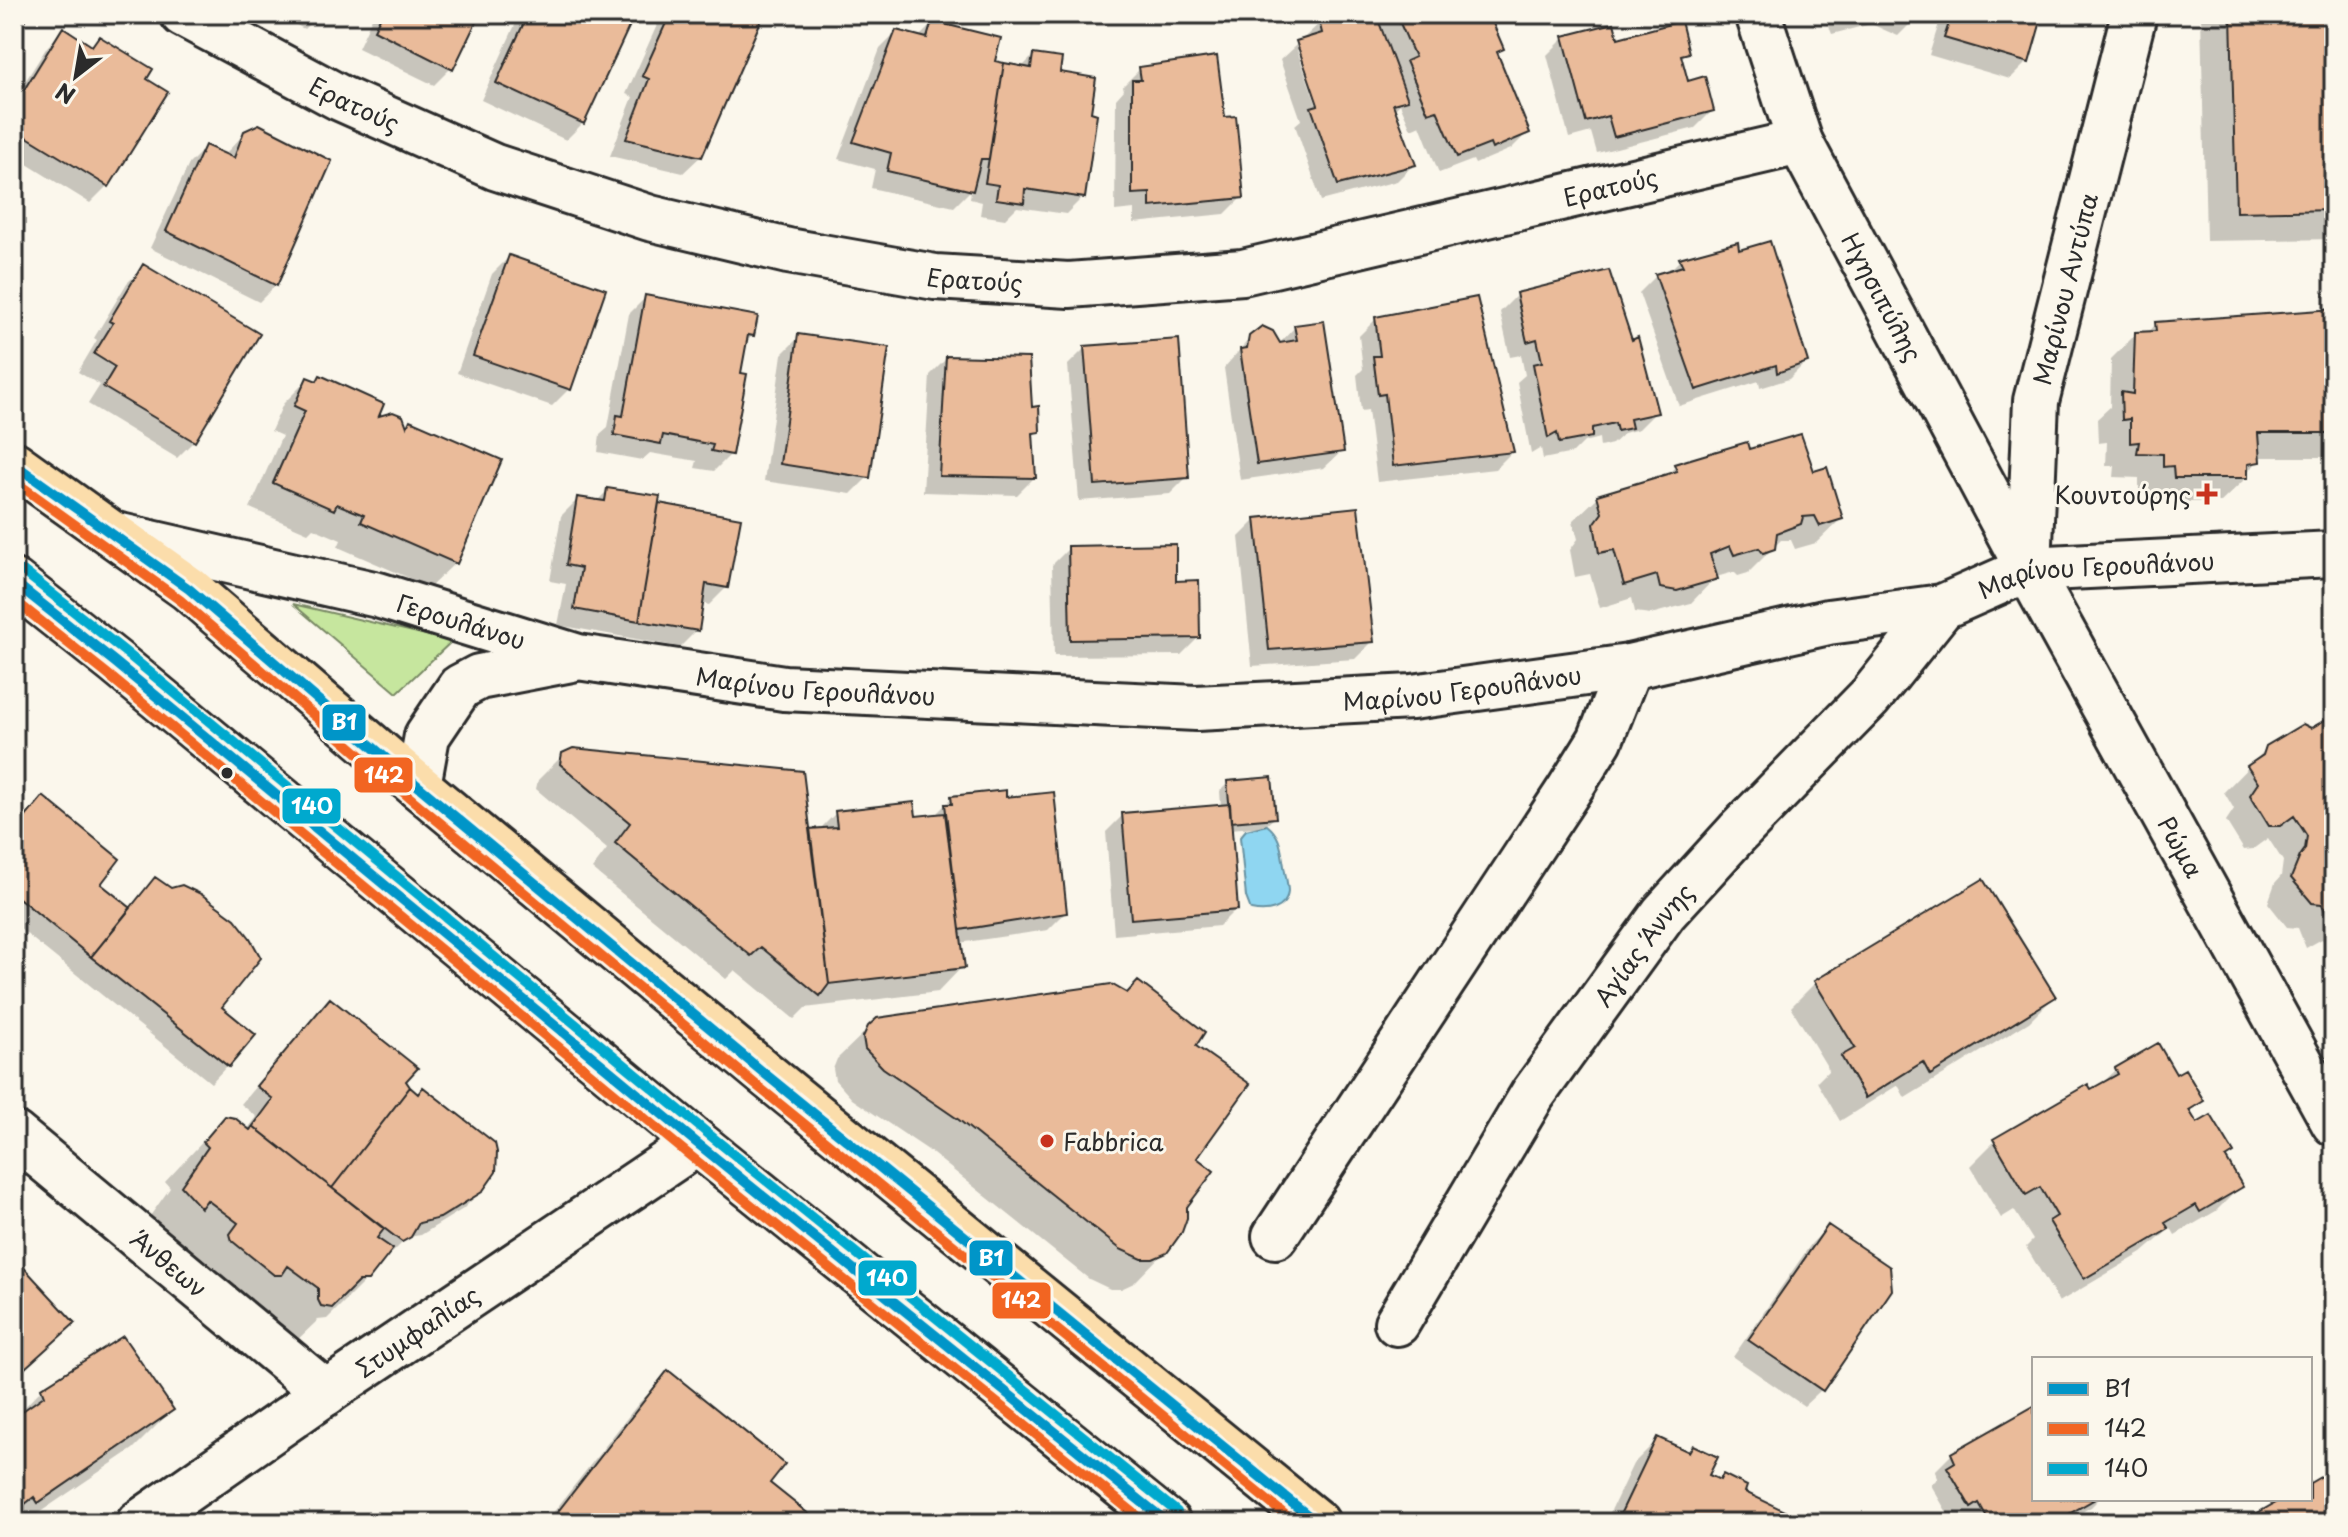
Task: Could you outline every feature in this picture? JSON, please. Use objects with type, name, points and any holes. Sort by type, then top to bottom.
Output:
[{"type":"main road","points":[[14,464],[189,589],[418,786],[764,1073],[1317,1523]]},
{"type":"main road","points":[[14,582],[697,1143],[1168,1523]]},
{"type":"street","name":"Ερατούς","points":[[183,14],[340,98],[495,167],[650,218],[788,251],[935,277],[1069,285],[1243,272],[1800,142]]},
{"type":"street","name":"Ηγησιπύλης","points":[[1758,14],[1800,142],[2028,569]]},
{"type":"street","name":"Μαρίνου Αντύπα","points":[[2028,569],[2036,401],[2134,14]]},
{"type":"street","name":"Γερουλάνου","points":[[116,535],[378,595],[578,657]]},
{"type":"street","name":"Μαρίνου Γερουλάνου","points":[[578,657],[784,688],[1196,708],[1412,697],[1629,667],[1828,622],[1942,607],[2028,569],[2334,554]]},
{"type":"street","name":"Ρώμα","points":[[2028,569],[2334,1123]]},
{"type":"street","name":"Αγίας Άννης","points":[[1397,1323],[1533,1094],[1664,913],[1870,697],[1942,607]]},
{"type":"street","name":"Γερουλάνου","points":[[418,786],[427,736],[460,687],[479,677],[578,657]]},
{"type":"street","points":[[1275,1236],[1569,790],[1600,740],[1629,667]]},
{"type":"street","name":"Άνθεων","points":[[14,1134],[326,1393]]},
{"type":"street","name":"Στυμφαλίας","points":[[139,1523],[697,1143]]},
{"type":"green space","points":[[293,604],[452,641],[397,693]]},
{"type":"water","points":[[1267,825],[1280,843],[1288,892],[1279,907],[1269,911],[1251,910],[1246,897],[1240,837],[1246,830]]},
{"type":"building","points":[[14,14],[28,16],[14,39]]},
{"type":"building","points":[[382,14],[480,14],[453,70],[374,30]]},
{"type":"building","points":[[528,14],[635,14],[584,124],[496,83]]},
{"type":"building","points":[[670,14],[764,14],[702,157],[626,139],[649,79],[642,76]]},
{"type":"building","points":[[1338,14],[1376,14],[1408,100],[1393,104],[1416,165],[1338,185],[1311,107],[1318,105],[1296,41],[1322,33],[1319,21]]},
{"type":"building","points":[[1396,14],[1481,14],[1485,23],[1492,21],[1504,49],[1497,52],[1530,133],[1492,149],[1490,144],[1457,157],[1437,110],[1428,113],[1406,61],[1415,57]]},
{"type":"building","points":[[1952,14],[2043,14],[2029,63],[1944,38]]},
{"type":"building","points":[[2231,14],[2334,14],[2334,210],[2236,212]]},
{"type":"building","points":[[932,21],[1001,38],[995,61],[1004,63],[989,159],[981,159],[973,191],[887,171],[891,153],[853,142],[896,30],[927,38]]},
{"type":"building","points":[[1681,21],[1689,53],[1681,55],[1688,81],[1705,76],[1714,111],[1614,137],[1608,116],[1586,122],[1563,36],[1614,23],[1618,38]]},
{"type":"building","points":[[63,27],[92,46],[99,36],[153,69],[147,79],[168,92],[109,187],[14,129],[14,106]]},
{"type":"building","points":[[1033,54],[1062,58],[1060,72],[1096,78],[1091,112],[1097,114],[1085,198],[1025,189],[1024,203],[996,199],[998,185],[985,183],[1004,63],[1031,68]]},
{"type":"building","points":[[1217,56],[1225,117],[1236,116],[1244,198],[1150,207],[1150,193],[1132,194],[1132,80],[1141,80],[1139,67]]},
{"type":"building","points":[[259,124],[332,161],[277,286],[166,231],[205,145],[234,158],[244,131]]},
{"type":"building","points":[[1770,241],[1808,362],[1777,373],[1776,365],[1696,390],[1655,274],[1683,266],[1679,258],[1738,242],[1739,250]]},
{"type":"building","points":[[509,255],[606,289],[571,390],[473,356]]},
{"type":"building","points":[[143,264],[260,334],[195,442],[103,387],[115,367],[94,354],[113,323],[109,321]]},
{"type":"building","points":[[1609,270],[1632,340],[1638,337],[1658,413],[1630,419],[1632,428],[1617,431],[1615,423],[1592,428],[1592,437],[1559,443],[1557,433],[1548,438],[1533,364],[1542,362],[1537,339],[1527,342],[1516,293]]},
{"type":"building","points":[[645,295],[758,316],[754,336],[748,335],[741,373],[747,374],[732,455],[711,451],[713,445],[663,435],[661,444],[614,435],[617,415],[623,416]]},
{"type":"building","points":[[1477,297],[1514,452],[1393,466],[1385,394],[1378,395],[1373,356],[1380,356],[1375,317]]},
{"type":"building","points":[[2334,309],[2334,433],[2258,433],[2260,462],[2248,464],[2248,478],[2174,478],[2173,466],[2163,467],[2163,454],[2137,453],[2139,442],[2130,443],[2130,419],[2122,420],[2121,392],[2133,394],[2135,332],[2156,331],[2155,322]]},
{"type":"building","points":[[1324,321],[1344,452],[1257,464],[1240,349],[1247,348],[1249,336],[1262,326],[1273,331],[1280,343],[1297,340],[1294,325]]},
{"type":"building","points":[[798,334],[889,347],[870,478],[780,464]]},
{"type":"building","points":[[1179,339],[1189,478],[1095,485],[1084,346]]},
{"type":"building","points":[[946,356],[1029,358],[1032,407],[1039,406],[1040,432],[1033,433],[1036,478],[939,476]]},
{"type":"building","points":[[320,375],[384,404],[379,416],[393,412],[403,416],[407,427],[410,420],[502,460],[457,564],[361,522],[364,515],[337,504],[334,510],[273,483],[305,411],[294,406],[307,377],[317,381]]},
{"type":"building","points":[[1801,434],[1814,471],[1827,467],[1843,519],[1820,526],[1815,516],[1803,517],[1801,524],[1777,533],[1775,549],[1763,553],[1759,548],[1734,555],[1730,546],[1710,554],[1718,579],[1677,591],[1660,588],[1657,575],[1624,585],[1614,550],[1599,553],[1594,524],[1602,513],[1597,495],[1677,471],[1674,464],[1747,442],[1749,449]]},
{"type":"building","points":[[607,488],[660,496],[639,621],[574,609],[581,568],[566,565],[577,497],[605,501]]},
{"type":"building","points":[[659,503],[741,518],[728,588],[706,584],[699,631],[639,621]]},
{"type":"building","points":[[1358,507],[1374,642],[1269,650],[1255,518]]},
{"type":"building","points":[[1176,544],[1176,581],[1199,580],[1200,638],[1070,640],[1068,546]]},
{"type":"building","points":[[2334,715],[2334,923],[2331,925],[2322,904],[2312,903],[2291,878],[2305,849],[2307,836],[2294,816],[2280,826],[2269,826],[2250,795],[2258,783],[2247,766],[2263,755],[2266,746],[2303,724],[2311,728]]},
{"type":"building","points":[[573,748],[803,771],[829,984],[820,996],[761,947],[751,956],[615,843],[630,823],[560,764],[562,753]]},
{"type":"building","points":[[1272,777],[1276,818],[1231,822],[1227,781]]},
{"type":"building","points":[[1006,790],[1006,797],[1054,792],[1067,913],[960,930],[945,804],[952,804],[951,796]]},
{"type":"building","points":[[43,796],[120,859],[101,884],[131,908],[91,957],[14,894],[14,831]]},
{"type":"building","points":[[914,802],[916,816],[945,813],[965,968],[829,984],[809,829],[837,827],[835,811]]},
{"type":"building","points":[[1230,804],[1238,910],[1131,919],[1122,813]]},
{"type":"building","points":[[155,877],[171,888],[182,885],[201,894],[235,919],[261,958],[222,1007],[256,1035],[229,1067],[91,957]]},
{"type":"building","points":[[1983,879],[2056,997],[1930,1075],[1923,1062],[1865,1098],[1841,1056],[1855,1048],[1814,981]]},
{"type":"building","points":[[1138,981],[1205,1032],[1196,1046],[1250,1084],[1197,1158],[1214,1171],[1187,1207],[1182,1232],[1167,1253],[1153,1259],[1142,1259],[1120,1249],[959,1120],[883,1068],[865,1049],[863,1037],[868,1026],[877,1018],[1111,984],[1127,993]]},
{"type":"building","points":[[330,998],[418,1068],[406,1081],[410,1087],[332,1188],[253,1126],[273,1099],[256,1086]]},
{"type":"building","points":[[2158,1043],[2176,1074],[2185,1069],[2204,1101],[2189,1110],[2197,1123],[2211,1115],[2234,1153],[2226,1158],[2243,1187],[2200,1212],[2196,1205],[2165,1223],[2169,1229],[2084,1279],[2049,1221],[2057,1216],[2040,1187],[2026,1195],[1993,1139],[2088,1084],[2091,1089],[2118,1074],[2115,1068]]},
{"type":"building","points":[[410,1087],[418,1094],[423,1087],[495,1143],[496,1172],[482,1192],[440,1218],[419,1223],[411,1237],[402,1242],[332,1188]]},
{"type":"building","points":[[225,1116],[235,1118],[250,1130],[253,1126],[384,1229],[377,1238],[393,1249],[368,1281],[359,1281],[332,1308],[321,1306],[318,1288],[288,1266],[282,1275],[274,1275],[232,1241],[230,1234],[238,1223],[207,1200],[201,1208],[181,1186],[208,1147],[203,1142]]},
{"type":"building","points":[[1828,1225],[1890,1267],[1892,1290],[1823,1391],[1748,1340]]},
{"type":"building","points":[[14,1259],[75,1323],[14,1378]]},
{"type":"building","points":[[123,1336],[174,1410],[38,1503],[34,1497],[15,1512],[14,1417],[44,1396],[41,1388]]},
{"type":"building","points":[[668,1370],[785,1464],[770,1483],[820,1523],[549,1523]]},
{"type":"building","points":[[2032,1407],[2032,1501],[2092,1501],[2053,1523],[1990,1523],[1979,1503],[1971,1508],[1947,1467],[1955,1462],[1951,1453]]},
{"type":"building","points":[[1657,1437],[1689,1452],[1693,1445],[1718,1457],[1709,1475],[1720,1480],[1723,1474],[1747,1486],[1745,1492],[1810,1523],[1616,1523]]},
{"type":"building","points":[[2334,1469],[2334,1523],[2240,1523],[2278,1501],[2312,1501],[2312,1482]]},
{"type":"transit line","name":"Β1","points":[[14,464],[189,589],[418,786],[764,1073],[1317,1523]]},
{"type":"transit line","name":"142","points":[[14,481],[180,600],[409,797],[755,1084],[1295,1523]]},
{"type":"transit line","name":"140","points":[[23,571],[706,1132],[1177,1512]]},
{"type":"transit line","name":"Β1","points":[[14,582],[697,1143],[1168,1523]]},
{"type":"transit line","name":"142","points":[[14,600],[688,1154],[1146,1523]]},
{"type":"place","name":"Κουντούρης","points":[[2207,494]]},
{"type":"place","name":"Fabbrica","points":[[1047,1141]]}]
